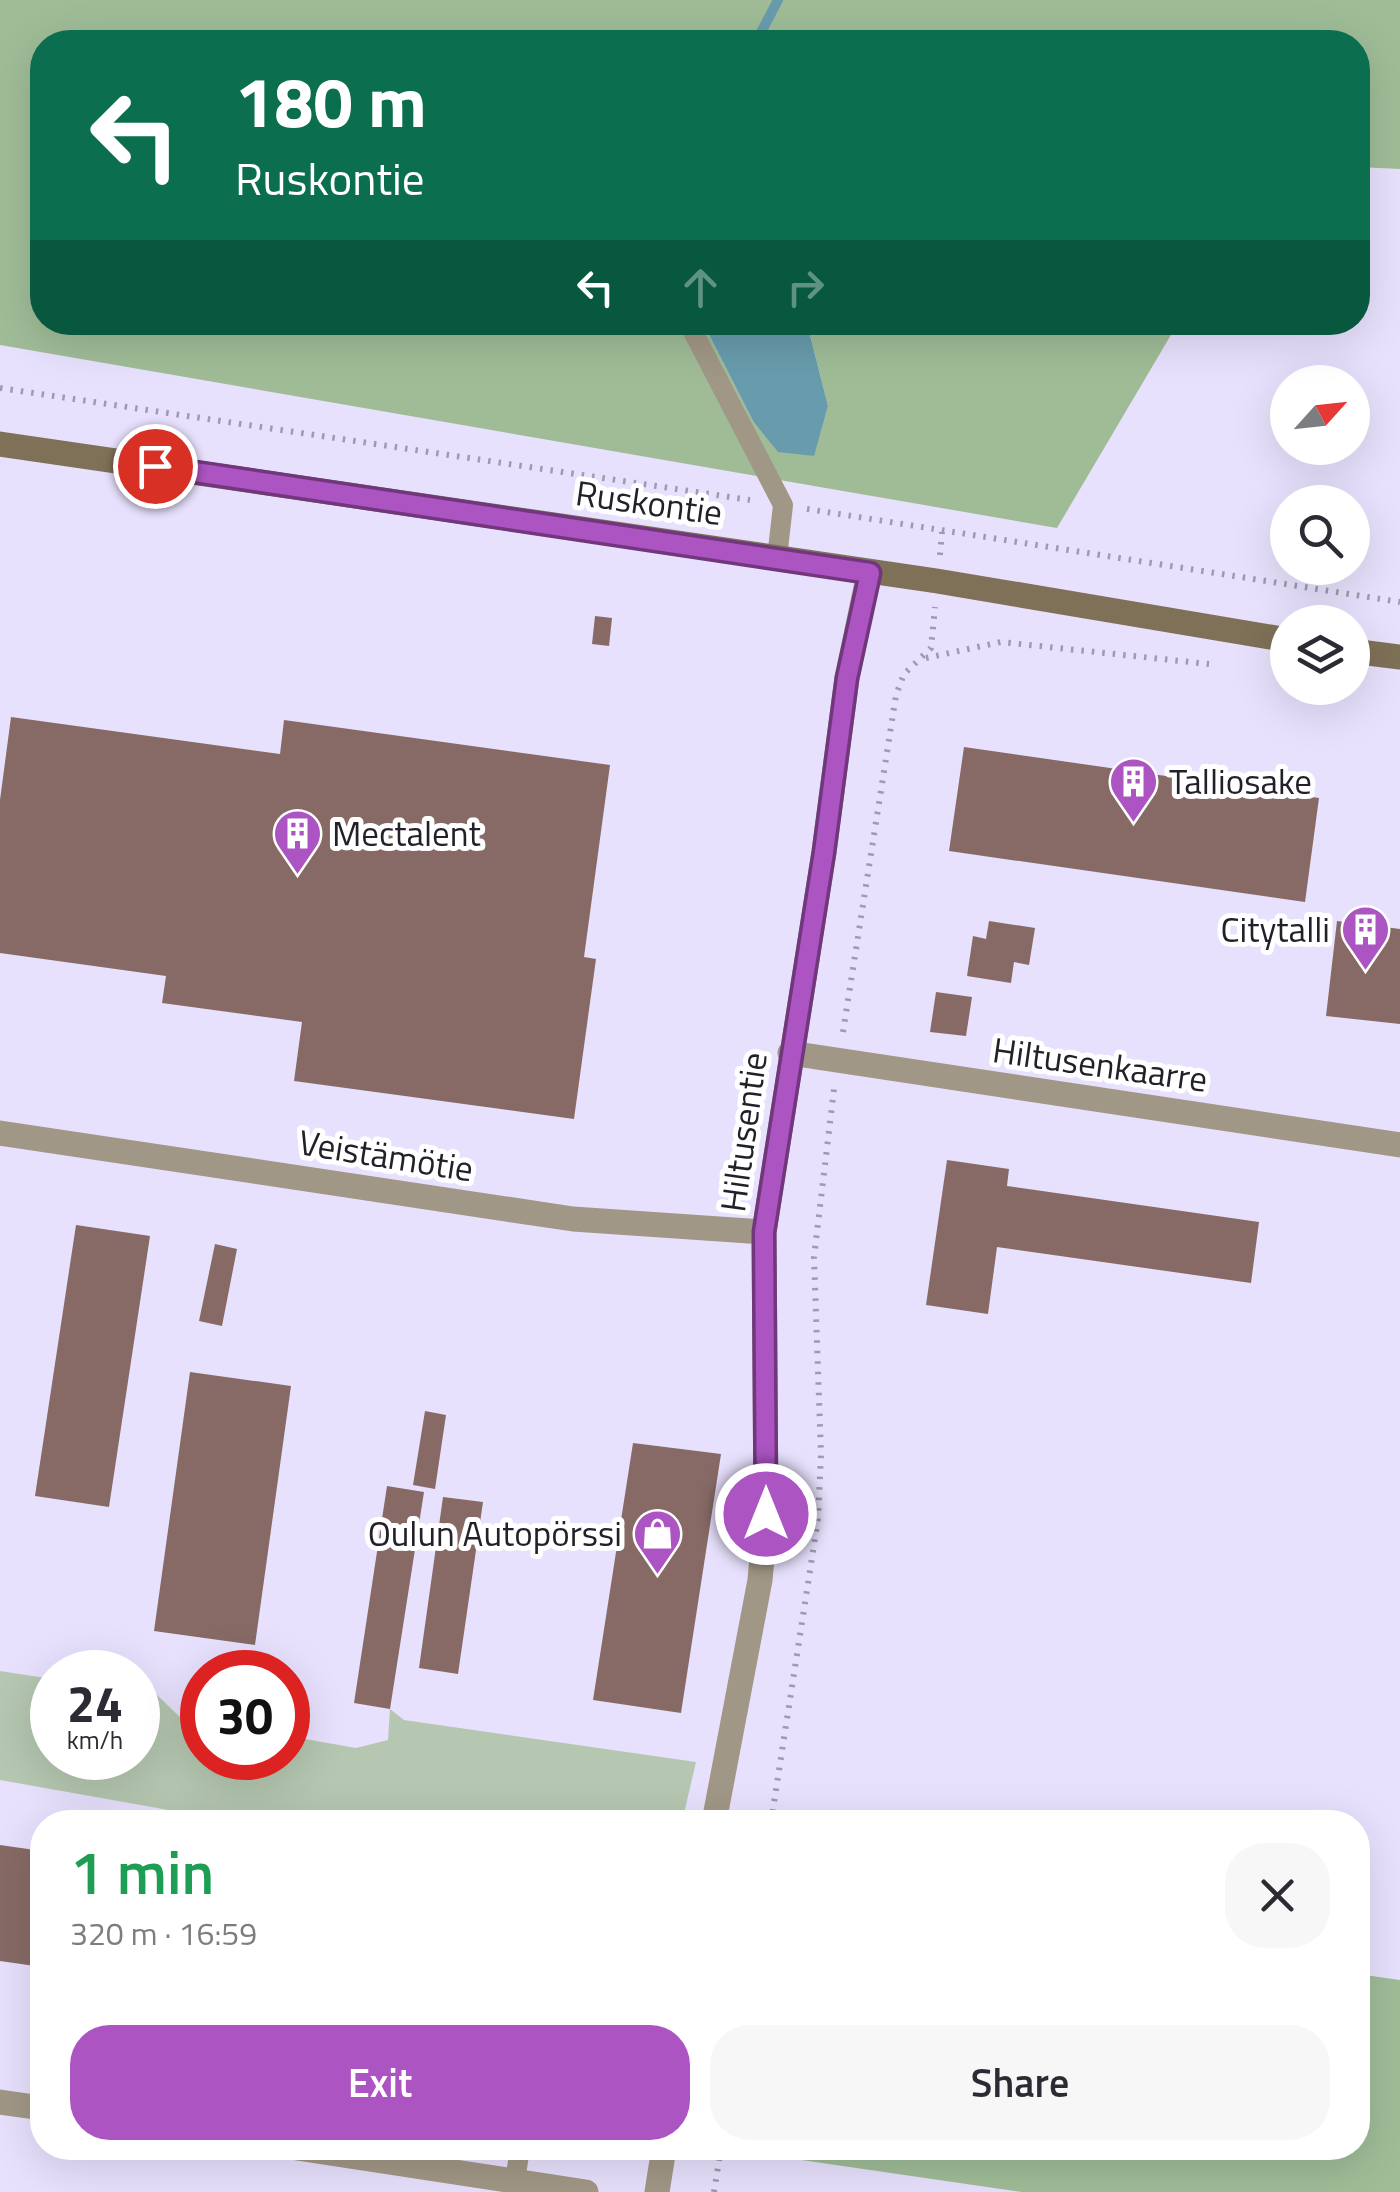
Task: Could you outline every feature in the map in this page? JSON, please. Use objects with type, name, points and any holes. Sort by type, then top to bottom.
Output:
[{"type":"main road","name":"Ruskontie","points":[[0,444],[937,582],[1270,637]]},
{"type":"main road","points":[[1370,654],[1400,658]]},
{"type":"street","name":"Hiltusentie","points":[[716,1810],[760,1580],[766,1514],[764,1232],[824,852],[847,678],[870,573]]},
{"type":"street","name":"Hiltusenkaarre","points":[[790,1053],[1400,1145]]},
{"type":"street","name":"Veistämötie","points":[[0,1133],[573,1219],[764,1232]]},
{"type":"street","points":[[0,2102],[30,2106]]},
{"type":"street","points":[[376,2160],[586,2192]]},
{"type":"street","points":[[657,2192],[662,2160]]},
{"type":"lane","points":[[695,335],[783,504],[778,558]]},
{"type":"lane","points":[[515,2181],[518,2160]]},
{"type":"path","points":[[0,388],[783,504],[1400,602]]},
{"type":"path","points":[[772,1810],[818,1519],[821,1455],[814,1257],[838,1060],[896,695],[904,674],[931,648],[942,532]]},
{"type":"path","points":[[924,658],[1001,642],[1209,664]]},
{"type":"path","points":[[714,2192],[719,2160]]},
{"type":"green space","points":[[0,0],[1400,0],[1400,169],[1370,168],[1370,30],[30,30],[30,335],[709,335],[753,421],[813,456],[828,406],[810,335],[1171,335],[1057,528],[0,345]]},
{"type":"green space","points":[[0,1671],[30,1676],[30,1780],[160,1780],[160,1698],[180,1717],[180,1780],[310,1780],[310,1740],[356,1748],[388,1740],[390,1709],[404,1720],[696,1762],[685,1810],[169,1810],[0,1780]]},
{"type":"green space","points":[[1370,1976],[1400,1980],[1400,2192],[1022,2192],[802,2160],[1370,2160]]},
{"type":"water","points":[[709,335],[810,335],[828,406],[814,456],[778,452],[753,421]]},
{"type":"building","points":[[595,616],[612,618],[609,646],[592,644]]},
{"type":"building","name":"Mectalent","points":[[11,717],[280,754],[284,720],[610,765],[584,957],[596,959],[574,1119],[294,1081],[302,1022],[162,1003],[166,976],[0,953],[0,800]]},
{"type":"building","name":"Talliosake","points":[[964,747],[1319,798],[1305,902],[949,851]]},
{"type":"building","points":[[989,921],[1035,928],[1029,965],[1014,962],[1011,983],[967,976],[973,936],[986,939]]},
{"type":"building","name":"Citytalli","points":[[1337,921],[1400,929],[1400,1024],[1326,1016]]},
{"type":"building","points":[[936,992],[972,997],[966,1036],[930,1032]]},
{"type":"building","points":[[947,1160],[1009,1169],[1007,1186],[1259,1222],[1251,1283],[997,1247],[988,1314],[926,1305]]},
{"type":"building","points":[[76,1225],[150,1236],[109,1507],[35,1496]]},
{"type":"building","points":[[215,1244],[237,1249],[222,1326],[199,1321]]},
{"type":"building","points":[[190,1372],[291,1386],[255,1645],[154,1631]]},
{"type":"building","points":[[425,1411],[446,1415],[435,1489],[413,1485]]},
{"type":"building","name":"Oulun Autopörssi","points":[[633,1443],[721,1454],[681,1713],[593,1700]]},
{"type":"building","points":[[387,1486],[424,1492],[390,1709],[354,1703]]},
{"type":"building","points":[[443,1497],[483,1502],[458,1674],[419,1668]]},
{"type":"building","points":[[0,1845],[30,1849],[30,1965],[0,1961]]},
{"type":"waterway","points":[[762,30],[778,0]]},
{"type":"place","name":"Talliosake","points":[[1134,824]]},
{"type":"place","name":"Mectalent","points":[[297,876]]},
{"type":"place","name":"Citytalli","points":[[1365,972]]},
{"type":"place","name":"Oulun Autopörssi","points":[[657,1576]]},
{"type":"route","points":[[155,466],[870,573],[847,678],[824,852],[764,1232],[766,1514]]}]
